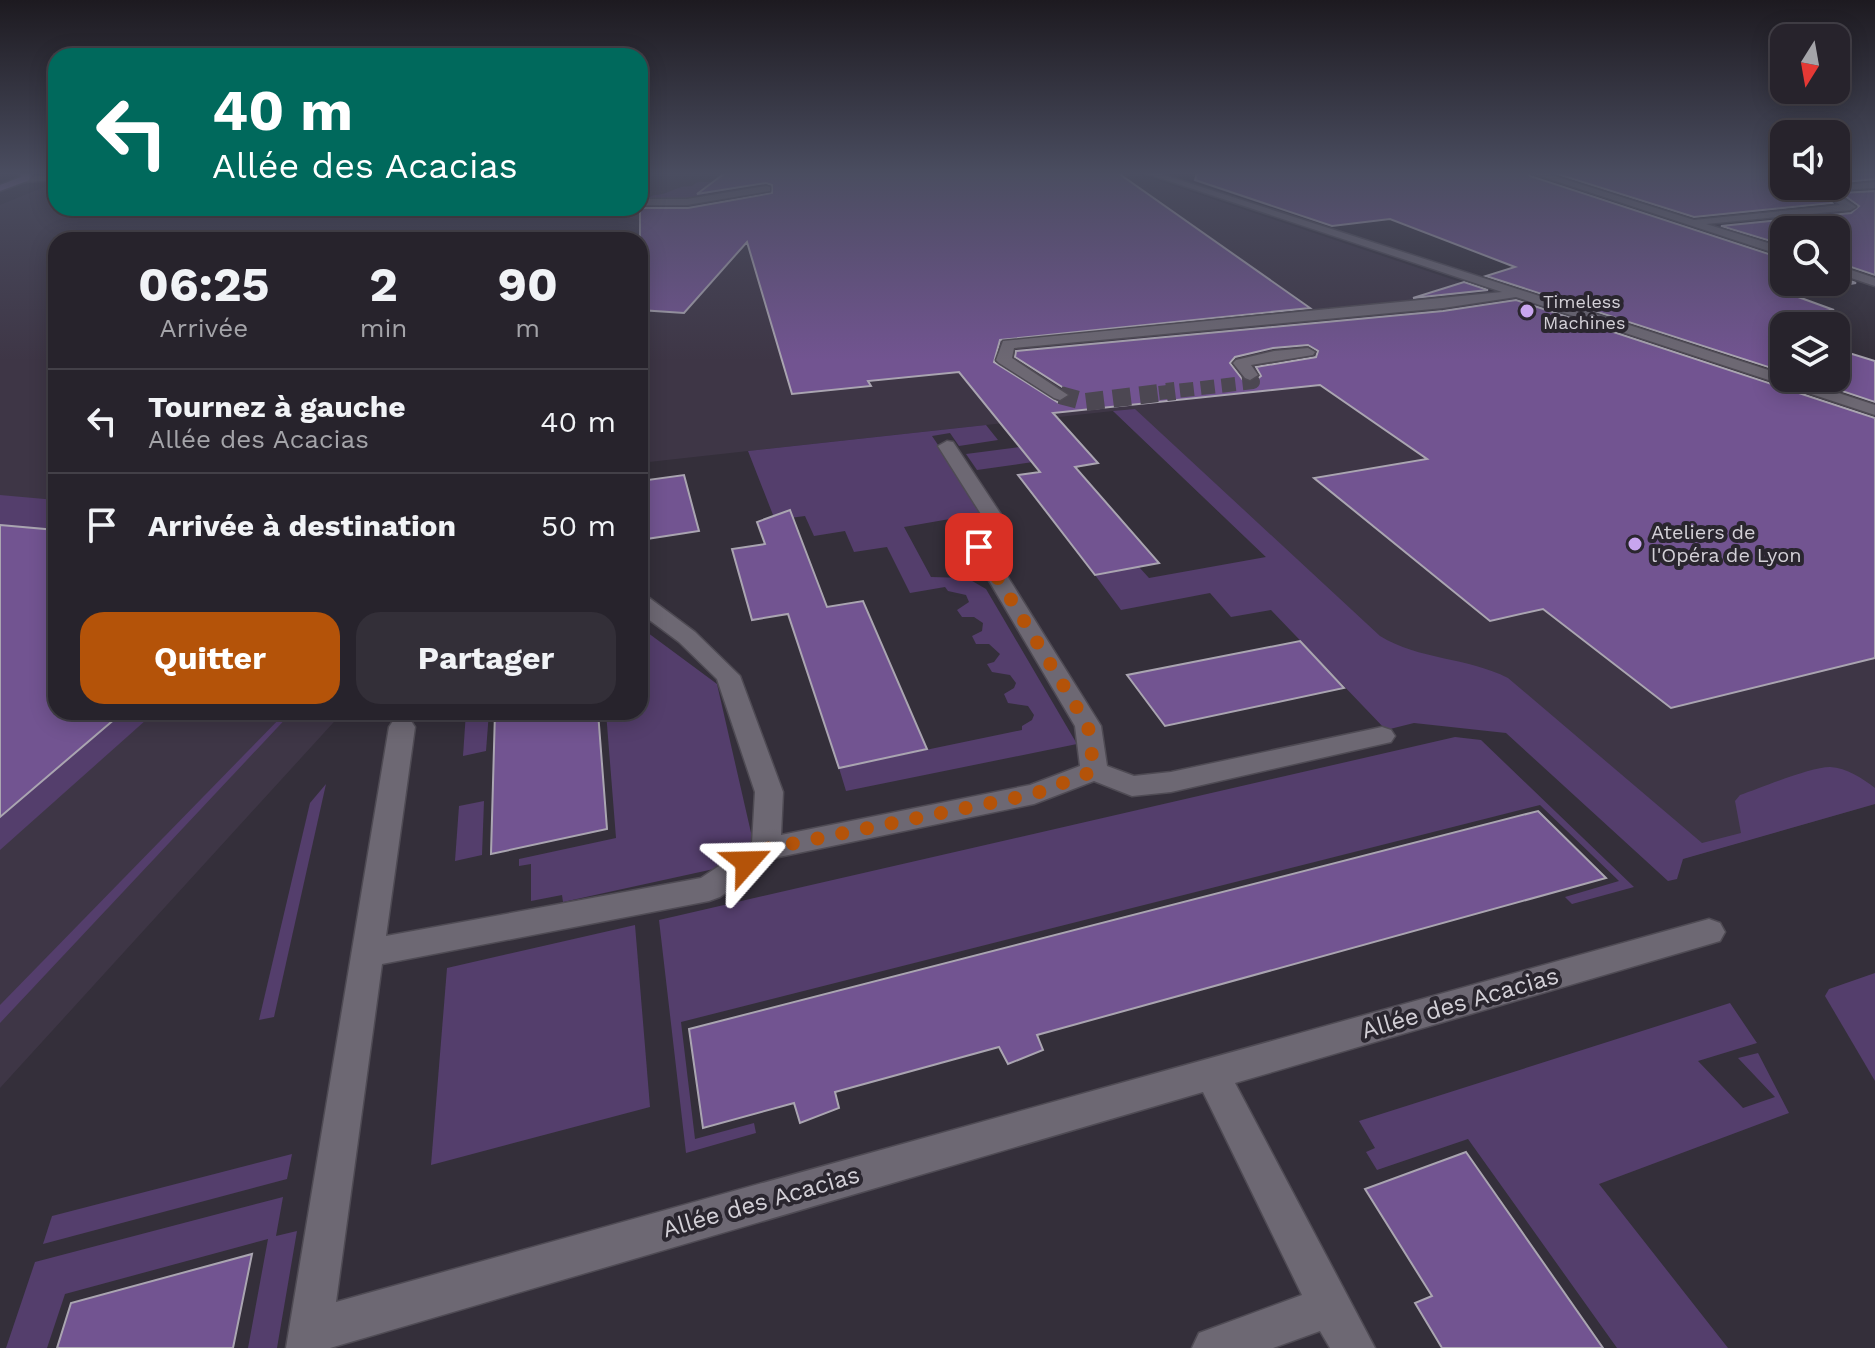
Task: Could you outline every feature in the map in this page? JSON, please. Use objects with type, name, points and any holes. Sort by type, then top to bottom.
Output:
[{"type":"street","points":[[1341,236],[1875,410]]},
{"type":"street","points":[[1733,236],[1770,248]]},
{"type":"street","points":[[1850,274],[1875,282]]},
{"type":"street","points":[[1060,395],[1004,360],[1008,344],[1443,304],[1517,294]]},
{"type":"street","points":[[1250,375],[1241,363],[1274,355],[1308,352]]},
{"type":"street","points":[[947,446],[996,522],[979,547],[1088,726],[1094,771]]},
{"type":"street","points":[[648,608],[687,637],[728,676],[769,792],[766,849]]},
{"type":"street","name":"Allée des Acacias","points":[[402,727],[310,1339],[1212,1074],[1709,932]]},
{"type":"street","points":[[368,953],[709,889],[766,849],[1034,794],[1094,771],[1132,786],[1171,782],[1382,736]]},
{"type":"street","points":[[1212,1074],[1353,1348]]},
{"type":"street","points":[[1214,1348],[1330,1306]]},
{"type":"shaded area","points":[[0,236],[48,236],[48,720],[336,720],[0,1088]]},
{"type":"shaded area","points":[[648,236],[1323,236],[1770,386],[1770,392],[1788,392],[1875,421],[1875,804],[1682,859],[1472,676],[1407,692],[1113,411],[648,462]]},
{"type":"shaded area","points":[[1135,409],[1380,636],[1411,650],[1476,666],[1508,678],[1702,843],[1741,833],[1735,801],[1740,795],[1821,768],[1842,769],[1865,781],[1875,788],[1875,804],[1683,859],[1677,879],[1668,881],[1506,733],[1414,723],[1386,730],[1271,610],[1231,617],[1210,593],[1121,610],[1095,575],[1139,567],[1149,578],[1266,557],[1113,411]]},
{"type":"shaded area","points":[[986,425],[998,440],[959,446],[950,433],[932,436],[984,513],[904,527],[931,577],[967,578],[986,589],[1077,744],[846,791],[839,768],[1022,730],[1022,726],[1034,715],[1028,706],[1008,703],[1004,694],[1016,683],[1010,675],[992,672],[987,664],[994,662],[1000,654],[989,644],[976,644],[972,636],[982,631],[983,623],[974,617],[962,617],[957,610],[969,602],[966,595],[948,591],[945,587],[910,593],[887,547],[854,552],[845,531],[814,536],[805,516],[775,520],[748,451]]},
{"type":"shaded area","points":[[1020,447],[1033,462],[977,470],[966,454]]},
{"type":"shaded area","points":[[0,495],[48,499],[48,529],[0,525]]},
{"type":"shaded area","points":[[648,633],[717,684],[752,837],[751,848],[723,867],[563,902],[562,895],[531,901],[531,864],[519,866],[519,859],[616,838],[607,720],[648,720]]},
{"type":"shaded area","points":[[114,720],[146,720],[0,850],[0,817]]},
{"type":"shaded area","points":[[278,720],[284,720],[0,1023],[0,1005]]},
{"type":"shaded area","points":[[465,720],[488,720],[486,751],[463,756]]},
{"type":"shaded area","points":[[1455,737],[1481,740],[1634,887],[1572,904],[1565,897],[1619,881],[1540,805],[681,1022],[695,1139],[754,1123],[756,1133],[686,1153],[659,920]]},
{"type":"shaded area","points":[[326,784],[274,1017],[259,1020],[310,803]]},
{"type":"shaded area","points":[[484,801],[482,855],[455,861],[459,806]]},
{"type":"shaded area","points":[[635,925],[650,1107],[431,1165],[447,968]]},
{"type":"shaded area","points":[[1875,973],[1875,1081],[1825,996],[1829,989]]},
{"type":"shaded area","points":[[1730,1003],[1757,1043],[1698,1061],[1743,1108],[1775,1097],[1738,1058],[1758,1053],[1789,1113],[1599,1184],[1728,1348],[1617,1348],[1468,1139],[1377,1170],[1366,1152],[1375,1148],[1359,1121]]},
{"type":"shaded area","points":[[292,1154],[287,1179],[43,1244],[52,1216]]},
{"type":"shaded area","points":[[283,1197],[276,1236],[297,1231],[277,1348],[248,1348],[268,1239],[65,1294],[47,1348],[6,1348],[35,1262]]},
{"type":"building","points":[[648,236],[1207,236],[1310,308],[1000,340],[994,362],[1059,403],[1070,398],[1070,392],[1015,357],[1016,351],[1443,311],[1516,300],[1770,383],[1770,392],[1796,392],[1875,418],[1875,658],[1671,708],[1543,609],[1490,621],[1314,478],[1427,459],[1320,385],[1053,413],[1098,463],[1075,467],[1159,563],[1095,575],[1018,475],[1040,472],[959,372],[868,381],[871,386],[792,394],[747,242],[684,313],[648,311]],"holes":[[[1308,345],[1318,351],[1316,357],[1256,367],[1261,376],[1252,383],[1243,380],[1230,363],[1235,357],[1273,348]]]},
{"type":"building","points":[[1434,236],[1713,236],[1770,254],[1770,296],[1796,296],[1834,310],[1770,312],[1770,367],[1486,276],[1515,267]]},
{"type":"building","points":[[1850,236],[1875,236],[1875,275],[1850,267]]},
{"type":"building","points":[[1464,282],[1488,290],[1413,298]]},
{"type":"building","points":[[1850,353],[1875,361],[1875,402],[1845,392],[1850,392]]},
{"type":"building","points":[[684,475],[699,531],[648,539],[648,480]]},
{"type":"building","points":[[790,510],[827,607],[863,601],[927,749],[839,768],[788,614],[752,620],[732,549],[765,544],[757,522]]},
{"type":"building","points":[[0,525],[48,529],[48,720],[114,720],[0,817]]},
{"type":"building","points":[[1300,641],[1344,688],[1165,726],[1127,675]]},
{"type":"building","points":[[495,720],[599,720],[607,829],[491,854]]},
{"type":"building","points":[[1538,811],[1606,878],[1037,1035],[1043,1050],[1008,1064],[999,1047],[835,1092],[839,1108],[800,1123],[794,1103],[703,1128],[689,1029]]},
{"type":"building","points":[[1466,1152],[1603,1348],[1442,1348],[1415,1303],[1432,1296],[1365,1189]]},
{"type":"building","points":[[252,1254],[233,1348],[57,1348],[71,1303]]},
{"type":"tunnel","points":[[1159,393],[1253,382],[1250,375]]},
{"type":"tunnel","points":[[1060,395],[1086,402],[1175,391]]},
{"type":"place","name":"Timeless Machines","points":[[1527,311]]},
{"type":"place","name":"Ateliers de l'Opéra de Lyon","points":[[1635,544]]},
{"type":"route","points":[[747,862],[766,849],[1034,794],[1094,771],[1088,726],[979,547]]}]
